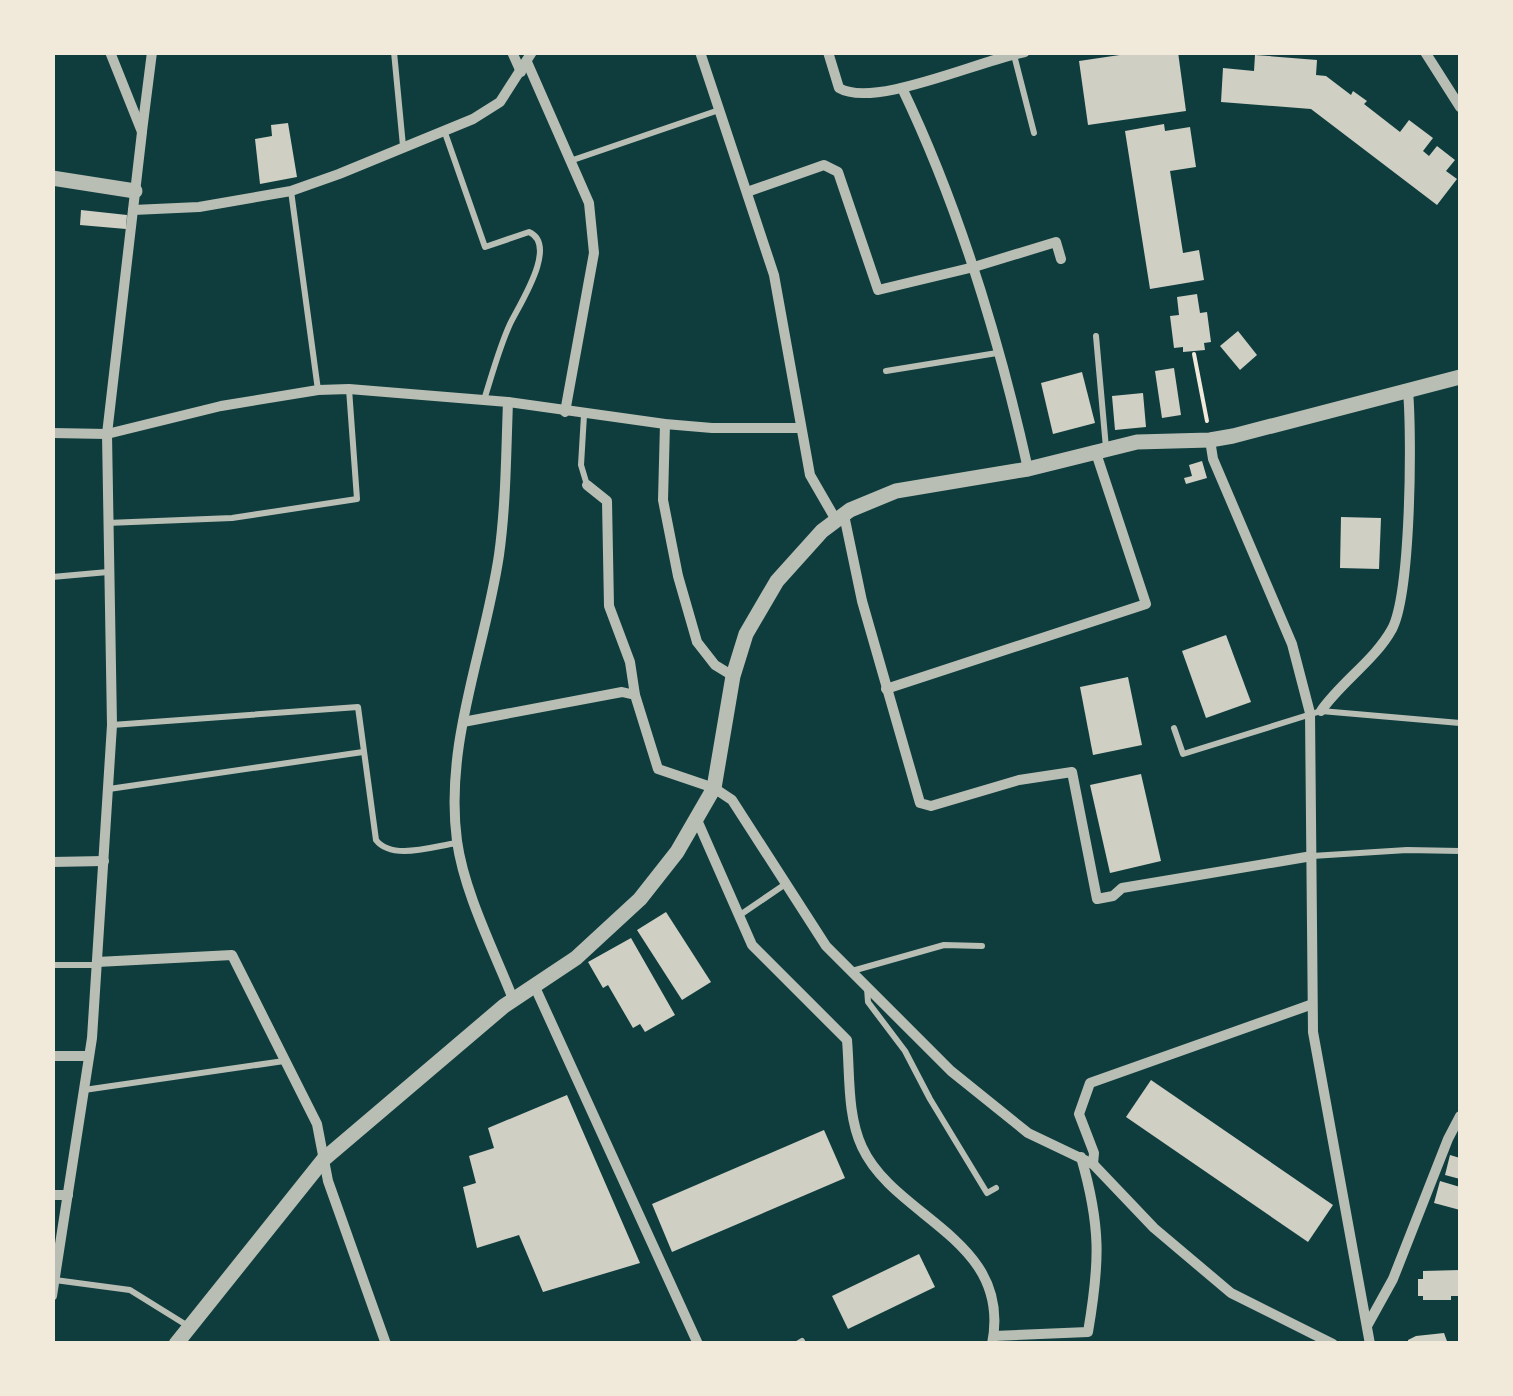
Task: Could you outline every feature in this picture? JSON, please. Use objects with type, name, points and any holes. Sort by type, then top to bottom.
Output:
[{"type":"street","points":[[110,52],[142,132]]},
{"type":"street","points":[[52,1296],[89,1056],[97,964],[112,724],[107,434],[152,52]]},
{"type":"street","points":[[512,52],[527,62],[588,203],[594,253],[565,412]]},
{"type":"street","points":[[700,52],[777,288],[810,475],[839,517],[920,803],[930,806],[1019,780],[1072,772],[1098,899],[1112,896],[1122,888],[1312,856]]},
{"type":"street","points":[[828,52],[835,80],[846,92],[879,94],[1019,53]]},
{"type":"street","points":[[1425,52],[1460,107]]},
{"type":"street","points":[[133,210],[199,207],[291,191],[473,119],[500,102],[527,62]]},
{"type":"street","points":[[902,88],[951,199],[974,267],[1028,469]]},
{"type":"street","points":[[747,192],[824,164],[838,172],[878,290],[1056,242],[1061,259]]},
{"type":"street","points":[[52,178],[136,191]]},
{"type":"street","points":[[176,1344],[324,1159],[513,999],[576,958],[640,899],[698,820],[714,788],[734,676],[746,634],[766,597],[808,544],[839,517],[896,491],[1028,469],[1137,442],[1210,440],[1460,377]]},
{"type":"street","points":[[52,433],[107,434],[222,406],[349,388],[508,402],[665,424],[800,428]]},
{"type":"street","points":[[1316,712],[1390,634],[1400,611],[1409,472],[1408,390]]},
{"type":"street","points":[[508,402],[500,552],[463,722],[456,804],[457,843],[513,999]]},
{"type":"street","points":[[665,424],[663,500],[678,576],[697,642],[716,666],[734,676]]},
{"type":"street","points":[[1210,440],[1213,460],[1292,644],[1316,712],[1310,1005],[1370,1343],[1358,1344]]},
{"type":"street","points":[[886,689],[1146,604],[1101,449]]},
{"type":"street","points":[[587,485],[606,501],[610,606],[630,662],[658,770],[714,788],[732,800],[826,946],[928,1051],[1028,1133],[1093,1164],[1154,1228],[1231,1293],[1333,1344]]},
{"type":"street","points":[[463,722],[622,692],[636,694]]},
{"type":"street","points":[[698,820],[752,945],[847,1040],[853,1114],[862,1147],[878,1170],[954,1237],[992,1292],[993,1340],[1088,1332],[1098,1252],[1095,1204],[1081,1158]]},
{"type":"street","points":[[52,862],[104,861]]},
{"type":"street","points":[[97,964],[232,954],[316,1124],[328,1181],[386,1344]]},
{"type":"street","points":[[534,984],[698,1344]]},
{"type":"street","points":[[1093,1164],[1094,1153],[1078,1114],[1090,1083],[1310,1005]]},
{"type":"street","points":[[52,1056],[89,1056]]},
{"type":"street","points":[[1367,1327],[1393,1279],[1460,1116]]},
{"type":"street","points":[[52,1195],[68,1195]]},
{"type":"lane","points":[[394,52],[404,146]]},
{"type":"lane","points":[[1019,53],[1034,133]]},
{"type":"lane","points":[[570,161],[720,110]]},
{"type":"lane","points":[[444,130],[485,247],[528,232],[540,242],[532,285],[510,324],[484,401]]},
{"type":"lane","points":[[291,191],[318,390]]},
{"type":"lane","points":[[1096,336],[1101,449]]},
{"type":"lane","points":[[886,371],[997,354]]},
{"type":"lane","points":[[106,523],[232,518],[356,500],[349,388]]},
{"type":"lane","points":[[584,414],[581,465],[587,485]]},
{"type":"lane","points":[[52,576],[108,572]]},
{"type":"lane","points":[[112,724],[358,707],[376,840],[382,848],[394,852],[457,843]]},
{"type":"lane","points":[[1174,728],[1183,754],[1316,712],[1460,723]]},
{"type":"lane","points":[[109,789],[364,752]]},
{"type":"lane","points":[[1312,856],[1460,851]]},
{"type":"lane","points":[[740,915],[784,885]]},
{"type":"lane","points":[[851,971],[944,944],[982,946]]},
{"type":"lane","points":[[52,965],[97,964]]},
{"type":"lane","points":[[866,986],[868,1002],[905,1051],[987,1193],[996,1188]]},
{"type":"lane","points":[[84,1090],[284,1061]]},
{"type":"lane","points":[[55,1280],[130,1290],[189,1327]]},
{"type":"path","points":[[1194,354],[1205,421]]},
{"type":"building","points":[[1140,52],[1178,52],[1186,111],[1088,125],[1079,61]]},
{"type":"building","points":[[1255,55],[1317,60],[1316,75],[1326,76],[1351,95],[1353,91],[1400,132],[1409,120],[1433,138],[1423,151],[1429,156],[1437,146],[1455,160],[1446,171],[1457,179],[1437,205],[1311,109],[1221,102],[1223,68],[1254,71]]},
{"type":"building","points":[[288,123],[297,177],[260,184],[255,139],[272,136],[271,125]]},
{"type":"building","points":[[1164,124],[1165,131],[1190,127],[1196,167],[1170,171],[1183,253],[1199,250],[1204,280],[1150,289],[1125,131]]},
{"type":"building","points":[[81,210],[127,215],[126,229],[80,225]]},
{"type":"building","points":[[1197,294],[1200,313],[1207,312],[1211,342],[1204,343],[1205,350],[1183,352],[1183,347],[1174,348],[1170,316],[1179,315],[1177,297]]},
{"type":"building","points":[[1238,331],[1257,355],[1240,370],[1220,346]]},
{"type":"building","points":[[1174,368],[1181,415],[1162,418],[1155,371]]},
{"type":"building","points":[[1082,372],[1095,423],[1053,434],[1041,383]]},
{"type":"building","points":[[1143,393],[1146,427],[1115,430],[1112,396]]},
{"type":"building","points":[[1202,461],[1207,478],[1186,484],[1184,478],[1192,476],[1189,465]]},
{"type":"building","points":[[1341,517],[1381,518],[1379,569],[1340,568]]},
{"type":"building","points":[[1226,635],[1251,702],[1206,718],[1182,651]]},
{"type":"building","points":[[1128,677],[1142,745],[1093,755],[1080,687]]},
{"type":"building","points":[[1141,774],[1161,861],[1110,873],[1090,785]]},
{"type":"building","points":[[666,912],[711,982],[682,1000],[637,930]]},
{"type":"building","points":[[631,938],[675,1015],[645,1032],[640,1024],[633,1028],[608,985],[603,988],[588,962]]},
{"type":"building","points":[[1151,1080],[1333,1205],[1308,1242],[1126,1117]]},
{"type":"building","points":[[567,1095],[640,1263],[543,1292],[519,1235],[477,1248],[463,1187],[476,1183],[469,1156],[494,1148],[488,1128]]},
{"type":"building","points":[[824,1130],[845,1178],[672,1252],[652,1204]]},
{"type":"building","points":[[1450,1155],[1460,1158],[1460,1179],[1445,1175]]},
{"type":"building","points":[[1440,1181],[1460,1187],[1460,1210],[1434,1203]]},
{"type":"building","points":[[919,1254],[935,1287],[848,1329],[832,1296]]},
{"type":"building","points":[[1460,1270],[1460,1296],[1451,1296],[1451,1300],[1423,1300],[1423,1296],[1418,1296],[1418,1279],[1423,1279],[1423,1271]]},
{"type":"building","points":[[1444,1333],[1448,1344],[1408,1344],[1416,1336]]}]
